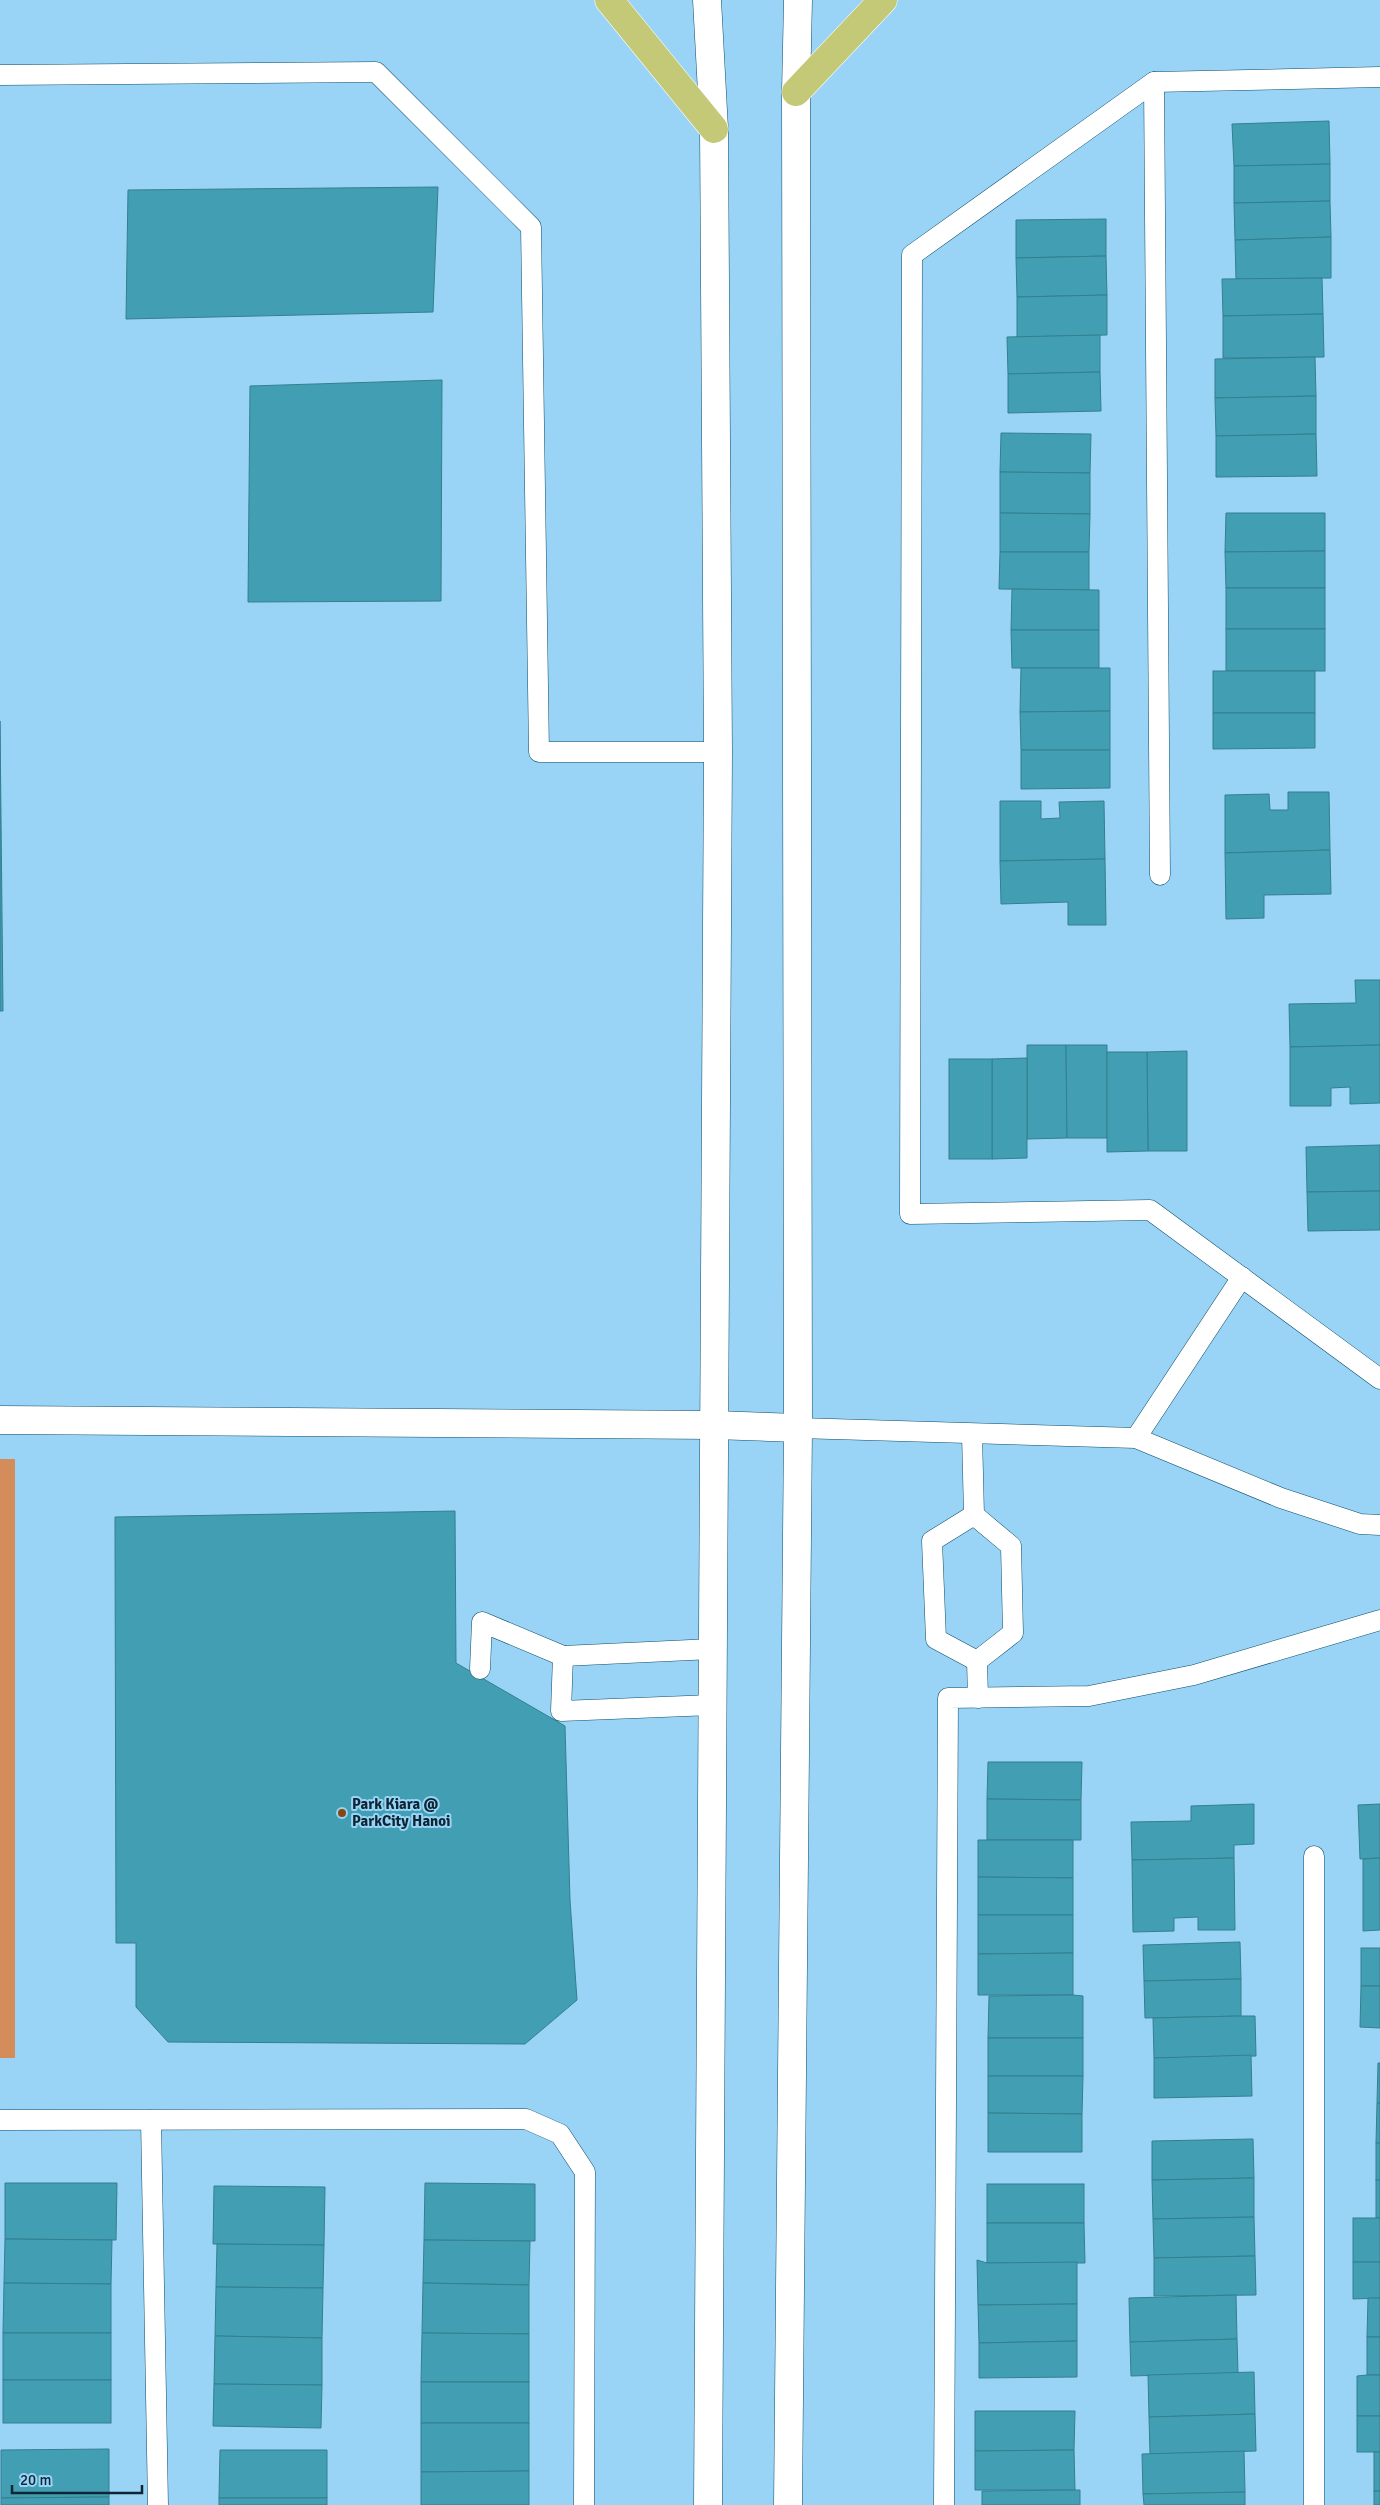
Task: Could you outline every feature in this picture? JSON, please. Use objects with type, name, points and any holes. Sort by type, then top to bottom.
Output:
[{"type":"main road","points":[[609,0],[714,129]]},
{"type":"main road","points":[[796,92],[883,0]]},
{"type":"street","points":[[707,0],[714,129],[718,752],[708,2505]]},
{"type":"street","points":[[788,2505],[798,1428],[796,92],[798,0]]},
{"type":"street","points":[[0,1420],[714,1425],[798,1428]]},
{"type":"lane","points":[[0,75],[376,72],[531,227],[539,752],[718,752]]},
{"type":"lane","points":[[1380,76],[1154,82],[912,255],[910,1214],[1150,1210],[1380,1379]]},
{"type":"lane","points":[[1154,82],[1160,875]]},
{"type":"lane","points":[[1136,1438],[1242,1277]]},
{"type":"lane","points":[[798,1428],[1136,1438],[1281,1498],[1360,1524],[1380,1525]]},
{"type":"lane","points":[[972,1434],[974,1515],[1011,1546],[1013,1633],[977,1661]]},
{"type":"lane","points":[[974,1515],[932,1541],[936,1639],[977,1661]]},
{"type":"lane","points":[[944,2505],[948,1698],[1089,1696],[1194,1675],[1380,1620]]},
{"type":"lane","points":[[480,1669],[482,1622],[563,1656],[712,1649]]},
{"type":"lane","points":[[563,1656],[561,1711],[712,1705]]},
{"type":"lane","points":[[977,1661],[978,1698]]},
{"type":"lane","points":[[1314,1856],[1314,2505]]},
{"type":"lane","points":[[0,2120],[526,2119],[560,2134],[585,2172],[584,2505]]},
{"type":"lane","points":[[151,2120],[158,2505]]},
{"type":"shaded area","points":[[0,1459],[15,1459],[15,2058],[0,2058]]},
{"type":"building","points":[[1329,121],[1330,164],[1234,166],[1232,124]]},
{"type":"building","points":[[1330,164],[1330,201],[1234,203],[1234,166]]},
{"type":"building","points":[[438,187],[433,312],[126,319],[128,190]]},
{"type":"building","points":[[1330,201],[1331,237],[1235,240],[1234,203]]},
{"type":"building","points":[[1106,219],[1106,256],[1016,258],[1016,220]]},
{"type":"building","points":[[1331,237],[1331,278],[1236,279],[1235,240]]},
{"type":"building","points":[[1106,256],[1107,295],[1017,297],[1016,258]]},
{"type":"building","points":[[1322,278],[1323,314],[1223,316],[1222,279]]},
{"type":"building","points":[[1107,295],[1107,335],[1017,337],[1017,297]]},
{"type":"building","points":[[1323,314],[1324,357],[1223,358],[1223,316]]},
{"type":"building","points":[[1100,335],[1100,372],[1008,374],[1007,337]]},
{"type":"building","points":[[1315,357],[1316,396],[1215,398],[1215,359]]},
{"type":"building","points":[[1100,372],[1101,411],[1008,413],[1008,374]]},
{"type":"building","points":[[442,380],[441,601],[248,602],[250,386]]},
{"type":"building","points":[[1316,396],[1316,434],[1216,436],[1215,398]]},
{"type":"building","points":[[1001,433],[1091,434],[1090,473],[1000,472]]},
{"type":"building","points":[[1316,434],[1317,476],[1216,477],[1216,436]]},
{"type":"building","points":[[1000,472],[1090,473],[1090,514],[1000,513]]},
{"type":"building","points":[[1000,513],[1090,514],[1089,552],[1000,552]]},
{"type":"building","points":[[1226,513],[1325,513],[1325,551],[1225,552]]},
{"type":"building","points":[[1325,551],[1325,588],[1226,588],[1225,552]]},
{"type":"building","points":[[1000,552],[1089,552],[1089,590],[999,589]]},
{"type":"building","points":[[1226,588],[1325,588],[1325,629],[1226,629]]},
{"type":"building","points":[[1012,589],[1099,590],[1099,630],[1011,630]]},
{"type":"building","points":[[1226,629],[1325,629],[1325,671],[1226,671]]},
{"type":"building","points":[[1011,630],[1099,630],[1099,668],[1012,668]]},
{"type":"building","points":[[1021,668],[1110,668],[1110,711],[1020,712]]},
{"type":"building","points":[[1213,671],[1315,671],[1315,713],[1213,713]]},
{"type":"building","points":[[1110,711],[1110,750],[1021,750],[1020,712]]},
{"type":"building","points":[[1213,713],[1315,713],[1315,748],[1213,749]]},
{"type":"building","points":[[0,721],[3,1011],[0,1011]]},
{"type":"building","points":[[1021,750],[1110,750],[1110,788],[1021,789]]},
{"type":"building","points":[[1288,792],[1329,792],[1330,850],[1225,853],[1225,795],[1269,794],[1270,810],[1288,810]]},
{"type":"building","points":[[1000,801],[1041,801],[1041,819],[1060,818],[1059,802],[1104,801],[1105,859],[1000,861]]},
{"type":"building","points":[[1330,850],[1331,894],[1264,895],[1264,918],[1226,919],[1225,853]]},
{"type":"building","points":[[1105,859],[1106,925],[1068,925],[1068,902],[1001,904],[1000,861]]},
{"type":"building","points":[[1355,980],[1380,980],[1380,1045],[1290,1047],[1289,1004],[1356,1003]]},
{"type":"building","points":[[1027,1045],[1066,1045],[1067,1138],[1027,1139]]},
{"type":"building","points":[[1066,1045],[1107,1045],[1107,1138],[1067,1138]]},
{"type":"building","points":[[1380,1045],[1380,1103],[1350,1104],[1350,1087],[1331,1088],[1331,1106],[1290,1106],[1290,1047]]},
{"type":"building","points":[[1187,1051],[1187,1151],[1148,1151],[1147,1052]]},
{"type":"building","points":[[1107,1052],[1147,1052],[1148,1151],[1107,1152]]},
{"type":"building","points":[[1027,1058],[1027,1158],[992,1159],[992,1059]]},
{"type":"building","points":[[949,1059],[992,1059],[992,1159],[949,1159]]},
{"type":"building","points":[[1380,1145],[1380,1191],[1307,1192],[1306,1147]]},
{"type":"building","points":[[1380,1191],[1380,1230],[1308,1231],[1307,1192]]},
{"type":"building","name":"Park Kiara @ ParkCity Hanoi","points":[[455,1511],[456,1663],[565,1726],[570,1900],[577,2000],[525,2044],[168,2042],[136,2007],[136,1943],[116,1943],[115,1517]]},
{"type":"building","points":[[988,1762],[1082,1762],[1081,1800],[987,1799]]},
{"type":"building","points":[[987,1799],[1081,1800],[1081,1840],[987,1840]]},
{"type":"building","points":[[1254,1804],[1254,1844],[1234,1845],[1234,1858],[1132,1860],[1131,1822],[1191,1821],[1191,1806]]},
{"type":"building","points":[[1380,1804],[1380,1858],[1360,1859],[1358,1805]]},
{"type":"building","points":[[978,1840],[1073,1840],[1073,1878],[978,1877]]},
{"type":"building","points":[[1234,1858],[1235,1930],[1198,1930],[1198,1917],[1174,1918],[1174,1931],[1133,1932],[1132,1860]]},
{"type":"building","points":[[1380,1858],[1380,1930],[1363,1931],[1363,1859]]},
{"type":"building","points":[[978,1877],[1073,1878],[1073,1915],[978,1915]]},
{"type":"building","points":[[978,1915],[1073,1915],[1073,1953],[978,1954]]},
{"type":"building","points":[[1240,1942],[1241,1979],[1144,1981],[1143,1945]]},
{"type":"building","points":[[1361,1948],[1380,1948],[1380,1986],[1361,1986]]},
{"type":"building","points":[[1073,1953],[1073,1995],[978,1995],[978,1954]]},
{"type":"building","points":[[1241,1979],[1241,2016],[1145,2018],[1144,1981]]},
{"type":"building","points":[[1361,1986],[1380,1986],[1380,2028],[1360,2027]]},
{"type":"building","points":[[989,1996],[1083,1996],[1083,2038],[988,2038]]},
{"type":"building","points":[[1255,2016],[1256,2056],[1154,2058],[1153,2018]]},
{"type":"building","points":[[988,2038],[1083,2038],[1083,2076],[988,2076]]},
{"type":"building","points":[[1251,2055],[1252,2096],[1154,2098],[1154,2058]]},
{"type":"building","points":[[1378,2063],[1380,2063],[1380,2103],[1377,2103]]},
{"type":"building","points":[[988,2076],[1083,2076],[1082,2114],[988,2113]]},
{"type":"building","points":[[1377,2103],[1380,2103],[1380,2143],[1376,2143]]},
{"type":"building","points":[[988,2113],[1082,2114],[1082,2152],[988,2152]]},
{"type":"building","points":[[1253,2139],[1254,2178],[1152,2180],[1152,2141]]},
{"type":"building","points":[[1376,2143],[1380,2143],[1380,2180],[1376,2180]]},
{"type":"building","points":[[1254,2178],[1254,2217],[1153,2219],[1152,2180]]},
{"type":"building","points":[[1376,2180],[1380,2180],[1380,2218],[1376,2218]]},
{"type":"building","points":[[5,2183],[117,2183],[116,2240],[5,2239]]},
{"type":"building","points":[[425,2183],[535,2184],[535,2241],[424,2240]]},
{"type":"building","points":[[987,2184],[1084,2184],[1084,2223],[987,2223]]},
{"type":"building","points":[[214,2186],[325,2187],[324,2245],[213,2244]]},
{"type":"building","points":[[1254,2217],[1255,2256],[1154,2258],[1153,2219]]},
{"type":"building","points":[[1353,2218],[1380,2218],[1380,2262],[1353,2262]]},
{"type":"building","points":[[987,2223],[1084,2223],[1085,2263],[987,2263]]},
{"type":"building","points":[[5,2239],[112,2240],[111,2284],[4,2283]]},
{"type":"building","points":[[424,2240],[530,2241],[529,2285],[423,2283]]},
{"type":"building","points":[[217,2244],[324,2245],[323,2288],[216,2287]]},
{"type":"building","points":[[1255,2256],[1256,2295],[1154,2296],[1154,2258]]},
{"type":"building","points":[[977,2260],[987,2263],[1077,2262],[1077,2304],[978,2305]]},
{"type":"building","points":[[1353,2262],[1380,2262],[1380,2298],[1353,2299]]},
{"type":"building","points":[[4,2283],[111,2284],[111,2333],[3,2333]]},
{"type":"building","points":[[423,2283],[529,2285],[529,2334],[422,2333]]},
{"type":"building","points":[[216,2287],[323,2288],[322,2338],[215,2336]]},
{"type":"building","points":[[1236,2295],[1237,2339],[1130,2342],[1129,2298]]},
{"type":"building","points":[[1368,2298],[1380,2298],[1380,2337],[1367,2337]]},
{"type":"building","points":[[1077,2304],[1077,2341],[979,2343],[978,2305]]},
{"type":"building","points":[[3,2333],[111,2333],[111,2380],[3,2380]]},
{"type":"building","points":[[422,2333],[529,2334],[529,2382],[421,2382]]},
{"type":"building","points":[[215,2336],[322,2338],[322,2385],[214,2384]]},
{"type":"building","points":[[1367,2337],[1380,2337],[1380,2375],[1367,2375]]},
{"type":"building","points":[[1237,2339],[1238,2373],[1131,2376],[1130,2342]]},
{"type":"building","points":[[1077,2341],[1077,2377],[979,2378],[979,2343]]},
{"type":"building","points":[[1254,2372],[1255,2414],[1149,2417],[1148,2375]]},
{"type":"building","points":[[1380,2375],[1380,2416],[1357,2416],[1357,2376]]},
{"type":"building","points":[[3,2380],[111,2380],[111,2423],[3,2423]]},
{"type":"building","points":[[421,2382],[529,2382],[529,2423],[421,2423]]},
{"type":"building","points":[[214,2384],[322,2385],[321,2428],[213,2426]]},
{"type":"building","points":[[975,2411],[1075,2411],[1074,2450],[975,2451]]},
{"type":"building","points":[[1255,2414],[1256,2451],[1150,2454],[1149,2417]]},
{"type":"building","points":[[1357,2416],[1380,2416],[1380,2452],[1357,2452]]},
{"type":"building","points":[[421,2423],[529,2423],[529,2471],[421,2472]]},
{"type":"building","points":[[109,2449],[109,2497],[1,2498],[1,2450]]},
{"type":"building","points":[[220,2450],[327,2450],[327,2498],[219,2498]]},
{"type":"building","points":[[1074,2450],[1075,2490],[975,2490],[975,2451]]},
{"type":"building","points":[[1244,2451],[1245,2492],[1143,2494],[1142,2454]]},
{"type":"building","points":[[1374,2452],[1380,2452],[1380,2491],[1374,2491]]},
{"type":"building","points":[[529,2471],[529,2505],[421,2505],[421,2472]]},
{"type":"building","points":[[1080,2490],[1080,2505],[982,2505],[982,2491]]},
{"type":"building","points":[[1374,2491],[1380,2491],[1380,2505],[1374,2505]]},
{"type":"building","points":[[1245,2492],[1245,2505],[1144,2505],[1143,2494]]},
{"type":"building","points":[[109,2497],[109,2505],[1,2505],[1,2498]]},
{"type":"building","points":[[219,2498],[327,2498],[327,2505],[219,2505]]},
{"type":"place","name":"Park Kiara @ ParkCity Hanoi","points":[[342,1813]]}]
